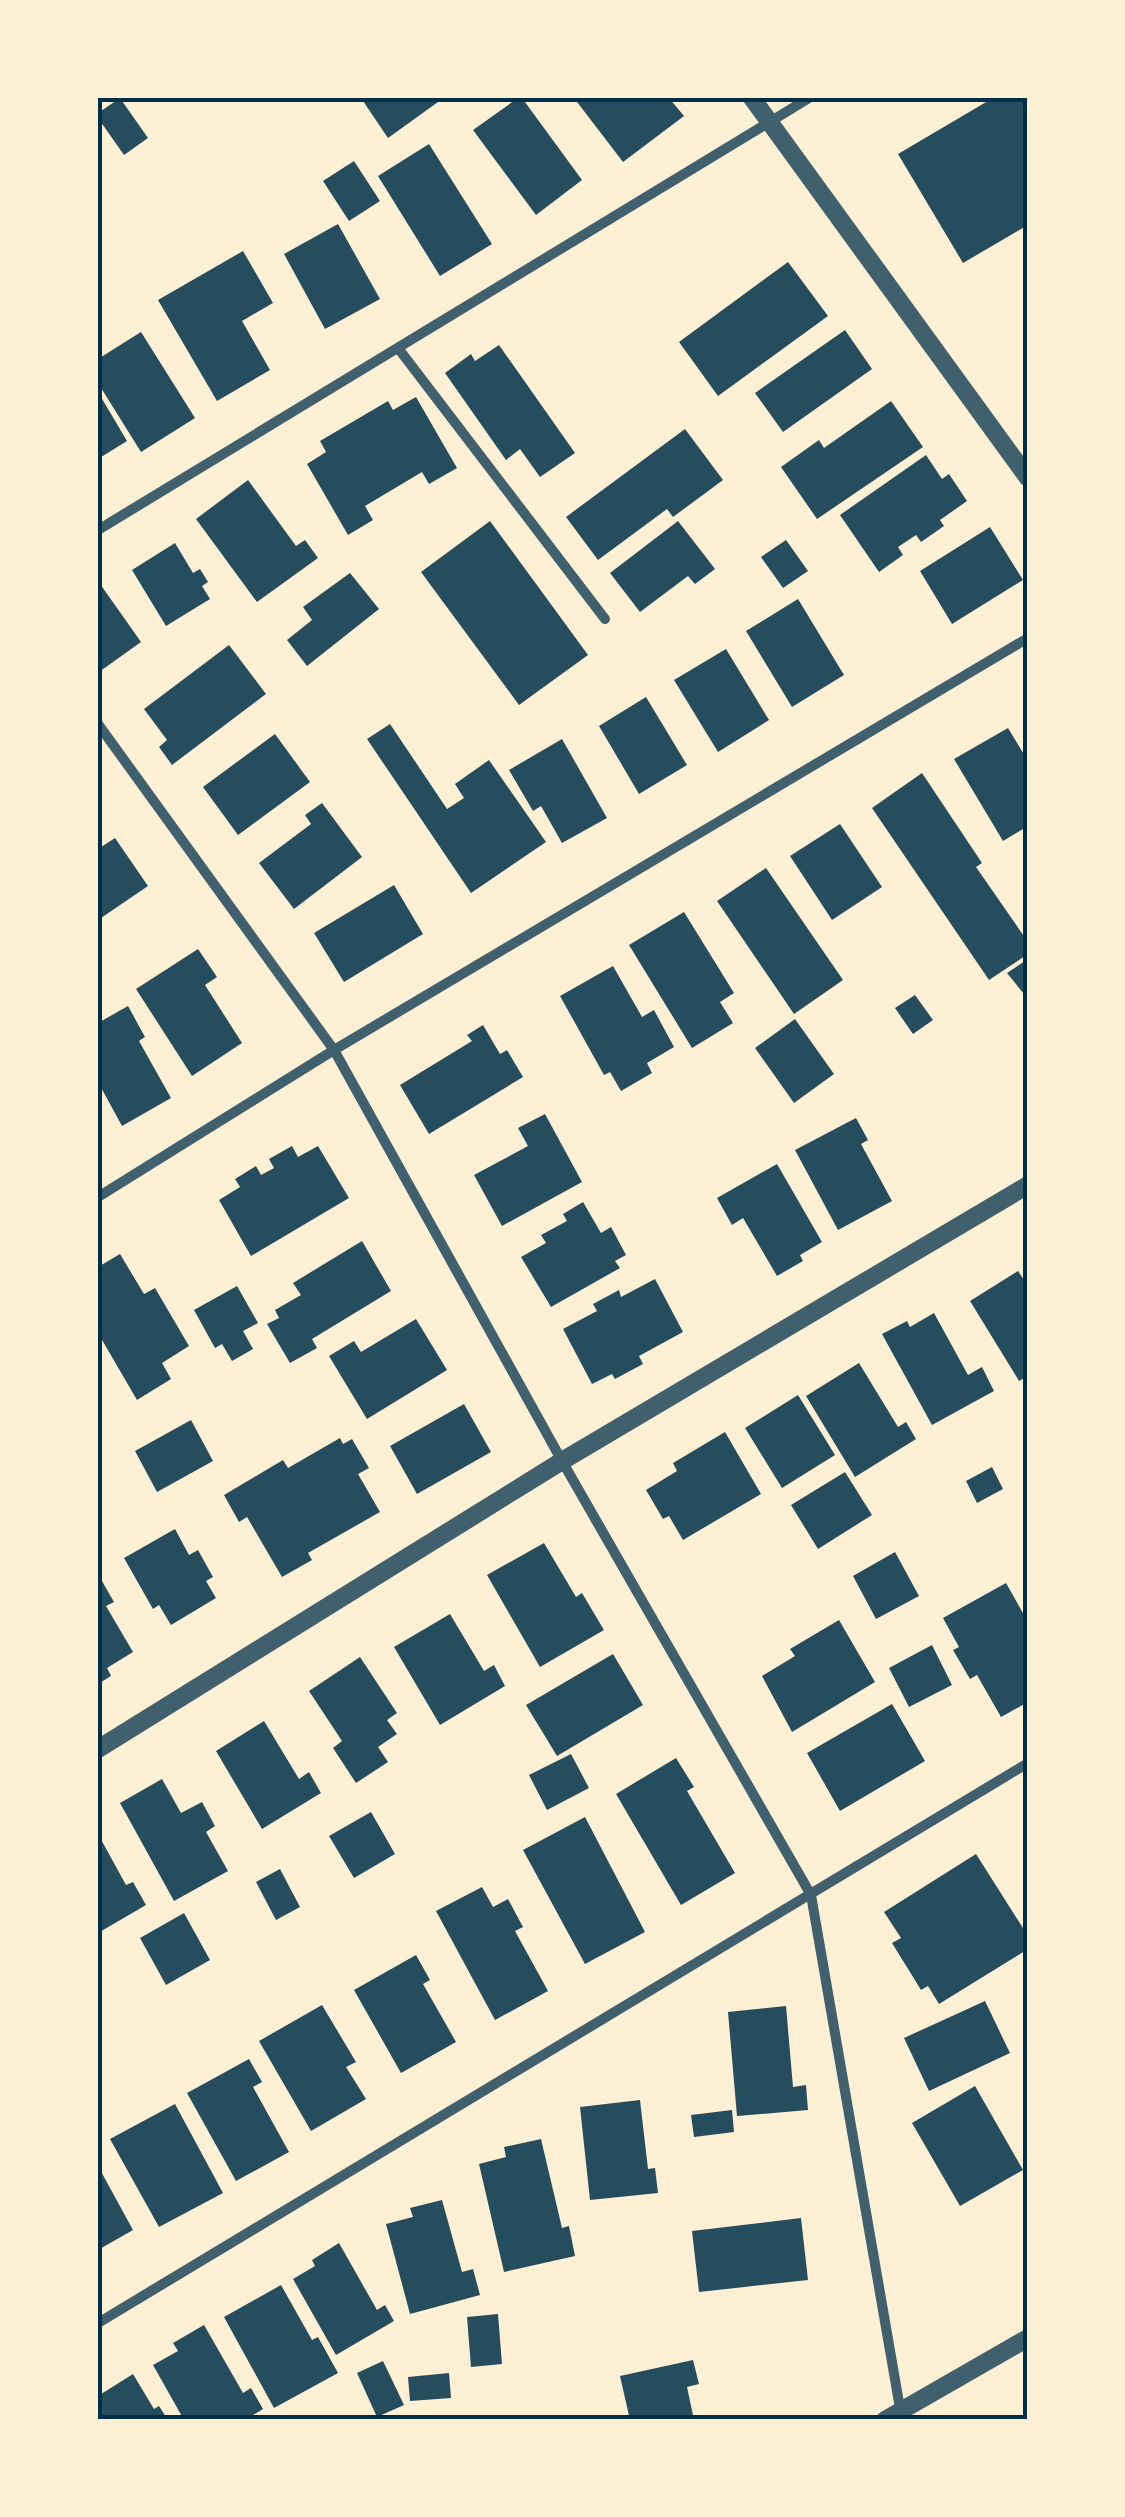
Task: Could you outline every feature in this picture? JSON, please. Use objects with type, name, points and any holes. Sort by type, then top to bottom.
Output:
[{"type":"street","points":[[752,98],[1028,478]]},
{"type":"street","points":[[98,530],[809,98]]},
{"type":"street","points":[[398,348],[605,619]]},
{"type":"street","points":[[98,1197],[334,1050],[1028,638]]},
{"type":"street","points":[[98,724],[334,1050],[562,1461],[811,1895],[896,2417],[1028,2338]]},
{"type":"street","points":[[98,1749],[562,1461],[1028,1185]]},
{"type":"street","points":[[98,2323],[1028,1763]]},
{"type":"building","points":[[120,98],[148,138],[124,155],[98,118],[98,113]]},
{"type":"building","points":[[361,98],[435,98],[438,102],[388,138]]},
{"type":"building","points":[[522,98],[582,180],[536,215],[473,130]]},
{"type":"building","points":[[574,98],[669,98],[684,116],[623,162]]},
{"type":"building","points":[[993,98],[1028,98],[1028,225],[963,263],[898,154]]},
{"type":"building","points":[[429,144],[492,244],[440,276],[378,176]]},
{"type":"building","points":[[354,161],[380,201],[349,221],[323,181]]},
{"type":"building","points":[[338,224],[380,299],[325,329],[284,254]]},
{"type":"building","points":[[243,251],[273,303],[242,321],[270,370],[217,401],[158,300]]},
{"type":"building","points":[[788,262],[828,316],[718,396],[679,342]]},
{"type":"building","points":[[845,330],[872,369],[783,432],[755,393]]},
{"type":"building","points":[[141,332],[195,418],[141,452],[98,383],[98,359]]},
{"type":"building","points":[[499,345],[575,453],[540,477],[520,449],[506,460],[445,373],[471,354],[475,361]]},
{"type":"building","points":[[98,392],[127,441],[98,459]]},
{"type":"building","points":[[416,397],[457,468],[429,484],[422,472],[365,506],[373,520],[348,535],[307,464],[326,452],[320,441],[388,401],[393,410]]},
{"type":"building","points":[[891,401],[923,447],[817,519],[781,467],[819,440],[824,448]]},
{"type":"building","points":[[685,429],[723,480],[673,517],[667,509],[598,560],[566,517]]},
{"type":"building","points":[[926,455],[942,479],[949,474],[967,501],[940,520],[944,526],[921,542],[916,535],[898,547],[903,555],[879,572],[840,515]]},
{"type":"building","points":[[248,480],[296,546],[305,540],[318,558],[257,602],[196,519]]},
{"type":"building","points":[[490,521],[588,655],[519,705],[421,572]]},
{"type":"building","points":[[678,521],[715,569],[695,584],[688,576],[640,612],[610,573]]},
{"type":"building","points":[[990,527],[1023,580],[952,624],[920,571]]},
{"type":"building","points":[[786,540],[808,571],[783,588],[761,557]]},
{"type":"building","points":[[175,543],[193,573],[200,569],[208,582],[202,586],[210,599],[166,626],[132,570]]},
{"type":"building","points":[[350,573],[379,609],[307,666],[287,640],[312,620],[303,607]]},
{"type":"building","points":[[98,581],[141,642],[99,672],[98,670]]},
{"type":"building","points":[[798,599],[844,675],[792,707],[746,631]]},
{"type":"building","points":[[229,645],[266,694],[172,765],[159,747],[167,740],[144,709]]},
{"type":"building","points":[[726,649],[769,720],[718,752],[674,680]]},
{"type":"building","points":[[646,697],[687,765],[639,794],[599,726]]},
{"type":"building","points":[[390,724],[447,809],[464,798],[455,784],[489,760],[546,842],[471,893],[367,739]]},
{"type":"building","points":[[1008,728],[1028,761],[1028,826],[1003,841],[954,759]]},
{"type":"building","points":[[275,734],[310,782],[238,835],[203,787]]},
{"type":"building","points":[[562,739],[607,818],[562,843],[541,806],[533,811],[509,770]]},
{"type":"building","points":[[922,773],[982,863],[976,867],[1028,942],[1028,954],[989,980],[872,808]]},
{"type":"building","points":[[322,803],[362,857],[294,909],[259,863],[311,824],[305,815]]},
{"type":"building","points":[[840,824],[882,887],[832,920],[790,856]]},
{"type":"building","points":[[115,838],[148,886],[98,920],[98,849]]},
{"type":"building","points":[[766,868],[843,980],[794,1014],[717,901]]},
{"type":"building","points":[[394,885],[423,934],[344,982],[314,933]]},
{"type":"building","points":[[684,912],[734,993],[720,1002],[733,1023],[692,1048],[629,945]]},
{"type":"building","points":[[198,949],[217,977],[205,985],[242,1043],[192,1076],[136,989]]},
{"type":"building","points":[[1028,959],[1028,999],[1007,973]]},
{"type":"building","points":[[613,966],[642,1017],[654,1010],[674,1047],[647,1063],[652,1073],[621,1091],[610,1072],[604,1075],[560,996]]},
{"type":"building","points":[[915,995],[933,1020],[913,1034],[895,1008]]},
{"type":"building","points":[[128,1006],[145,1037],[139,1041],[171,1098],[122,1126],[98,1082],[98,1023]]},
{"type":"building","points":[[795,1019],[834,1074],[794,1103],[755,1048]]},
{"type":"building","points":[[483,1025],[500,1054],[507,1050],[523,1077],[429,1134],[400,1085],[472,1041],[467,1035]]},
{"type":"building","points":[[545,1114],[582,1182],[502,1226],[474,1175],[528,1146],[518,1128]]},
{"type":"building","points":[[856,1118],[868,1140],[861,1144],[892,1201],[838,1230],[795,1150]]},
{"type":"building","points":[[292,1146],[298,1157],[318,1146],[349,1198],[251,1256],[219,1200],[240,1187],[235,1179],[256,1166],[261,1175],[274,1168],[269,1159]]},
{"type":"building","points":[[777,1164],[822,1242],[800,1255],[803,1261],[777,1276],[743,1218],[732,1225],[717,1198]]},
{"type":"building","points":[[583,1202],[601,1233],[611,1227],[626,1255],[615,1261],[620,1268],[551,1307],[521,1257],[546,1243],[541,1235],[567,1221],[563,1214]]},
{"type":"building","points":[[362,1241],[391,1291],[312,1339],[317,1348],[290,1363],[267,1324],[279,1318],[275,1310],[301,1295],[293,1283]]},
{"type":"building","points":[[120,1254],[144,1294],[155,1288],[189,1346],[162,1363],[171,1379],[137,1400],[98,1333],[98,1267]]},
{"type":"building","points":[[1018,1271],[1028,1286],[1028,1376],[1019,1381],[970,1301]]},
{"type":"building","points":[[655,1279],[683,1332],[639,1356],[643,1364],[615,1379],[612,1374],[592,1384],[563,1329],[597,1311],[593,1304],[619,1290],[621,1297]]},
{"type":"building","points":[[237,1286],[258,1323],[243,1331],[253,1349],[232,1361],[222,1344],[215,1348],[194,1310]]},
{"type":"building","points":[[934,1313],[968,1375],[982,1367],[994,1391],[932,1425],[882,1334],[907,1321],[910,1327]]},
{"type":"building","points":[[416,1319],[447,1370],[367,1419],[329,1356],[354,1341],[361,1352]]},
{"type":"building","points":[[859,1363],[898,1427],[906,1422],[916,1439],[855,1477],[806,1396]]},
{"type":"building","points":[[798,1395],[835,1455],[782,1488],[745,1428]]},
{"type":"building","points":[[464,1404],[491,1452],[417,1494],[390,1446]]},
{"type":"building","points":[[191,1420],[213,1461],[157,1492],[135,1451]]},
{"type":"building","points":[[725,1432],[761,1494],[683,1540],[669,1516],[663,1519],[646,1490],[677,1471],[673,1463]]},
{"type":"building","points":[[340,1438],[343,1444],[352,1439],[369,1468],[358,1474],[380,1512],[308,1553],[312,1560],[282,1577],[247,1517],[239,1522],[224,1495],[283,1460],[288,1468]]},
{"type":"building","points":[[992,1467],[1003,1489],[977,1503],[966,1481]]},
{"type":"building","points":[[845,1472],[872,1515],[818,1549],[791,1505]]},
{"type":"building","points":[[175,1529],[189,1555],[198,1550],[213,1577],[206,1581],[216,1598],[171,1625],[159,1605],[153,1609],[124,1558]]},
{"type":"building","points":[[544,1543],[576,1597],[582,1593],[604,1630],[540,1667],[487,1575]]},
{"type":"building","points":[[895,1552],[919,1596],[876,1619],[853,1576]]},
{"type":"building","points":[[98,1574],[114,1602],[106,1606],[133,1652],[107,1668],[111,1676],[98,1684]]},
{"type":"building","points":[[1006,1583],[1028,1622],[1028,1702],[1001,1717],[977,1675],[970,1679],[953,1650],[959,1647],[943,1618]]},
{"type":"building","points":[[450,1614],[484,1671],[494,1665],[505,1686],[440,1725],[394,1647]]},
{"type":"building","points":[[839,1620],[875,1682],[792,1732],[762,1676],[795,1656],[790,1649]]},
{"type":"building","points":[[932,1645],[952,1685],[909,1707],[889,1668]]},
{"type":"building","points":[[613,1654],[643,1705],[557,1756],[526,1705]]},
{"type":"building","points":[[360,1657],[397,1713],[387,1720],[397,1734],[378,1747],[388,1762],[356,1783],[333,1748],[342,1741],[309,1691]]},
{"type":"building","points":[[892,1704],[925,1761],[840,1811],[807,1753]]},
{"type":"building","points":[[264,1721],[299,1779],[309,1772],[321,1793],[262,1829],[216,1751]]},
{"type":"building","points":[[571,1754],[589,1788],[547,1810],[529,1775]]},
{"type":"building","points":[[676,1758],[694,1787],[687,1791],[735,1873],[681,1905],[616,1794]]},
{"type":"building","points":[[162,1779],[181,1813],[202,1802],[215,1826],[206,1832],[228,1871],[174,1901],[120,1803]]},
{"type":"building","points":[[371,1812],[395,1854],[354,1878],[329,1836]]},
{"type":"building","points":[[585,1817],[645,1932],[585,1964],[523,1850]]},
{"type":"building","points":[[98,1834],[126,1885],[133,1882],[146,1905],[98,1933]]},
{"type":"building","points":[[976,1854],[1028,1936],[1028,1949],[939,2004],[928,1986],[921,1990],[892,1943],[901,1938],[884,1912]]},
{"type":"building","points":[[280,1869],[300,1907],[276,1920],[256,1882]]},
{"type":"building","points":[[482,1887],[493,1907],[508,1899],[523,1927],[515,1931],[548,1991],[495,2020],[436,1911]]},
{"type":"building","points":[[184,1913],[210,1960],[166,1985],[140,1938]]},
{"type":"building","points":[[416,1955],[430,1980],[423,1984],[456,2042],[401,2073],[354,1990]]},
{"type":"building","points":[[985,2001],[1010,2053],[929,2091],[904,2038]]},
{"type":"building","points":[[322,2005],[356,2062],[346,2067],[366,2099],[311,2131],[259,2041]]},
{"type":"building","points":[[786,2006],[793,2087],[806,2085],[808,2110],[737,2116],[728,2012]]},
{"type":"building","points":[[249,2059],[262,2082],[253,2087],[289,2152],[236,2181],[187,2093]]},
{"type":"building","points":[[975,2086],[1023,2170],[960,2206],[912,2123]]},
{"type":"building","points":[[640,2100],[648,2169],[655,2168],[658,2193],[590,2200],[580,2107]]},
{"type":"building","points":[[175,2104],[223,2193],[159,2227],[110,2139]]},
{"type":"building","points":[[732,2110],[734,2132],[694,2137],[691,2115]]},
{"type":"building","points":[[541,2139],[562,2228],[569,2226],[575,2256],[504,2272],[479,2164],[506,2157],[504,2147]]},
{"type":"building","points":[[98,2166],[133,2230],[98,2250]]},
{"type":"building","points":[[442,2200],[462,2272],[473,2269],[480,2295],[410,2314],[386,2224],[413,2217],[410,2208]]},
{"type":"building","points":[[801,2218],[808,2280],[699,2292],[692,2231]]},
{"type":"building","points":[[339,2243],[377,2310],[385,2305],[394,2321],[336,2355],[293,2279],[315,2266],[312,2260]]},
{"type":"building","points":[[281,2285],[312,2340],[318,2337],[338,2373],[274,2408],[224,2317]]},
{"type":"building","points":[[498,2314],[502,2364],[471,2367],[467,2317]]},
{"type":"building","points":[[204,2325],[243,2393],[251,2388],[263,2409],[245,2420],[184,2420],[153,2365],[178,2351],[173,2343]]},
{"type":"building","points":[[693,2360],[699,2384],[687,2387],[694,2420],[630,2420],[620,2376]]},
{"type":"building","points":[[383,2361],[404,2405],[377,2417],[357,2373]]},
{"type":"building","points":[[449,2373],[451,2398],[410,2401],[408,2377]]},
{"type":"building","points":[[133,2374],[154,2409],[159,2406],[168,2420],[98,2420],[98,2396]]}]
